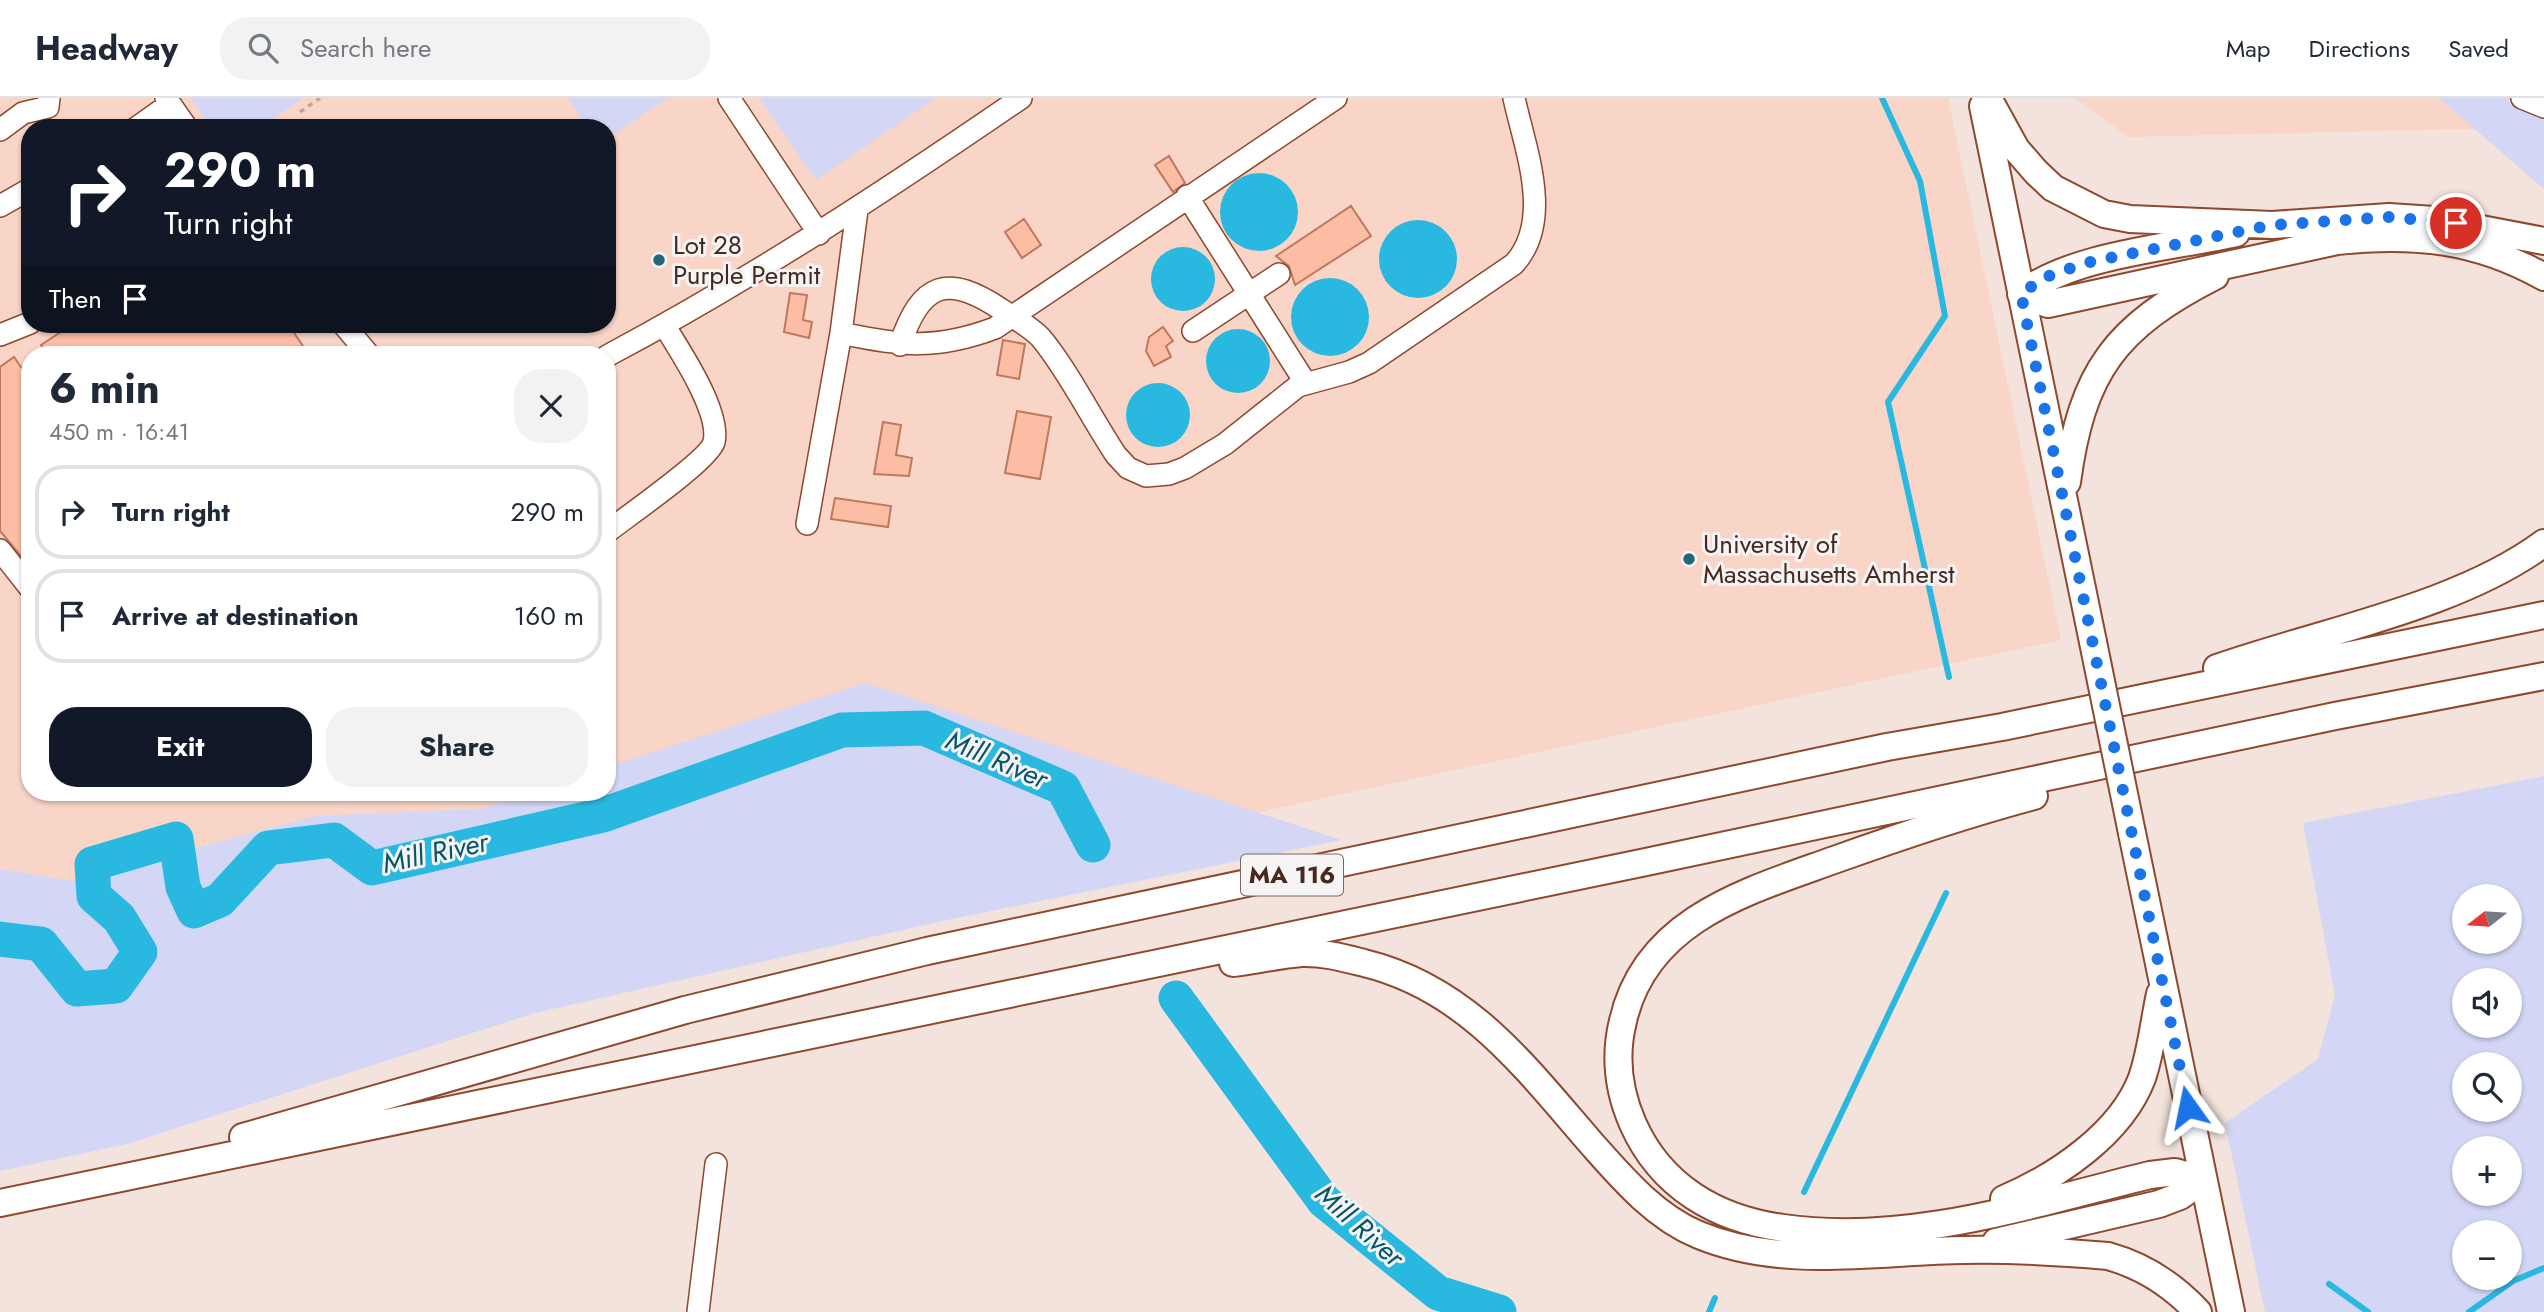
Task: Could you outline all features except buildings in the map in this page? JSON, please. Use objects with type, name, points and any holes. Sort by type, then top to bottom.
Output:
[{"type":"main road","points":[[1982,98],[2231,1312]]},
{"type":"main road","points":[[1988,98],[2025,160],[2053,188],[2104,214],[2130,219],[2272,225],[2389,217],[2434,220],[2544,241]]},
{"type":"main road","points":[[2021,294],[2043,278],[2085,263],[2272,225]]},
{"type":"main road","points":[[2021,294],[2048,304],[2075,300],[2347,239],[2429,239],[2488,250],[2544,277]]},
{"type":"main road","points":[[2064,504],[2079,414],[2098,369],[2108,357],[2130,334],[2172,301],[2226,270],[2273,254]]},
{"type":"main road","points":[[2137,699],[2256,654],[2450,593],[2500,570],[2544,543]]},
{"type":"main road","name":"MA 116","points":[[54,1192],[685,1010],[928,951],[1887,747],[2002,727],[2544,615]]},
{"type":"main road","points":[[2203,1180],[2175,1172],[2150,1175],[1951,1222],[1864,1233],[1784,1228],[1718,1212],[1690,1195],[1667,1176],[1649,1154],[1635,1129],[1622,1094],[1618,1068],[1622,1026],[1630,997],[1646,968],[1666,943],[1691,921],[1741,895],[1947,820],[2078,785],[2544,677]]},
{"type":"main road","name":"MA 116","points":[[0,1203],[2335,716],[2544,677]]},
{"type":"main road","points":[[848,1027],[1302,953],[1356,961],[1413,979],[1471,1014],[1533,1076],[1628,1183],[1661,1213],[1695,1233],[1760,1252],[1837,1257],[1964,1250],[2108,1256],[2129,1262],[2158,1277],[2198,1312]]},
{"type":"main road","points":[[1951,1222],[2046,1177],[2114,1122],[2141,1079],[2163,985]]},
{"type":"main road","points":[[1964,1250],[2159,1204],[2180,1196],[2203,1180]]},
{"type":"street","points":[[0,130],[23,113],[48,107],[49,98]]},
{"type":"street","points":[[729,98],[819,234]]},
{"type":"street","points":[[616,351],[819,234],[1021,98]]},
{"type":"street","points":[[841,333],[900,345],[937,345],[969,338],[1013,317],[1187,196],[1336,98]]},
{"type":"street","points":[[1037,299],[1035,316],[1040,337],[1116,455],[1128,468],[1146,476],[1169,474],[1185,468],[1225,444],[1305,382],[1339,375],[1368,363],[1505,272],[1524,252],[1532,234],[1535,206],[1514,98]]},
{"type":"street","points":[[2522,98],[2544,107]]},
{"type":"street","points":[[147,119],[168,101],[181,119]]},
{"type":"street","points":[[0,206],[21,194]]},
{"type":"street","points":[[1187,196],[1305,382]]},
{"type":"street","points":[[807,524],[841,333],[857,210]]},
{"type":"street","points":[[1193,331],[1279,274]]},
{"type":"street","points":[[900,345],[919,302],[934,292],[962,288],[980,295],[1040,337]]},
{"type":"street","points":[[616,525],[700,460],[713,444],[715,424],[686,362],[664,325]]},
{"type":"street","points":[[0,335],[21,327]]},
{"type":"street","points":[[0,550],[21,577]]},
{"type":"street","points":[[698,1312],[716,1164]]},
{"type":"path","points":[[300,112],[320,98]]},
{"type":"shaded area","name":"University of Massachusetts Amherst","points":[[0,98],[1948,98],[2061,640],[0,1082]]},
{"type":"shaded area","points":[[191,98],[303,98],[272,119],[205,119]]},
{"type":"shaded area","points":[[568,98],[668,98],[616,133],[616,119],[582,119]]},
{"type":"shaded area","points":[[759,98],[936,98],[816,180]]},
{"type":"shaded area","points":[[2074,98],[2544,98],[2505,128],[2128,137]]},
{"type":"shaded area","points":[[2439,98],[2544,98],[2544,189]]},
{"type":"shaded area","points":[[865,683],[1341,840],[947,920],[535,1013],[127,1144],[0,1171],[0,869],[72,881],[315,816],[481,809],[506,801],[616,801],[616,764]]},
{"type":"shaded area","points":[[2544,776],[2544,1312],[2265,1312],[2225,1123],[2318,1059],[2335,995],[2303,823]]},
{"type":"water","points":[[1259,173],[1274,176],[1286,185],[1295,197],[1298,212],[1295,227],[1286,239],[1274,248],[1259,251],[1244,248],[1232,239],[1223,227],[1220,212],[1223,197],[1232,185],[1244,176]]},
{"type":"water","points":[[1418,220],[1433,223],[1445,232],[1454,244],[1457,259],[1454,274],[1445,286],[1433,295],[1418,298],[1403,295],[1391,286],[1382,274],[1379,259],[1382,244],[1391,232],[1403,223]]},
{"type":"water","points":[[1183,247],[1201,253],[1209,261],[1215,279],[1209,297],[1201,305],[1183,311],[1165,305],[1157,297],[1151,279],[1157,261],[1165,253]]},
{"type":"water","points":[[1330,278],[1345,281],[1357,290],[1366,302],[1369,317],[1366,332],[1357,344],[1345,353],[1330,356],[1315,353],[1303,344],[1294,332],[1291,317],[1294,302],[1303,290],[1315,281]]},
{"type":"water","points":[[1238,329],[1256,335],[1264,343],[1270,361],[1264,379],[1256,387],[1238,393],[1220,387],[1212,379],[1206,361],[1212,343],[1220,335]]},
{"type":"water","points":[[1158,383],[1176,389],[1184,397],[1190,415],[1184,433],[1176,441],[1158,447],[1140,441],[1132,433],[1126,415],[1132,397],[1140,389]]},
{"type":"waterway","points":[[1882,98],[1920,181],[1945,316],[1888,402],[1949,677]]},
{"type":"waterway","name":"Mill River","points":[[0,939],[41,944],[77,989],[116,986],[140,952],[119,918],[94,896],[92,864],[176,839],[183,887],[194,911],[220,900],[268,848],[334,840],[372,868],[603,815],[842,730],[924,728],[1063,788],[1093,845]]},
{"type":"waterway","points":[[1804,1192],[1946,893]]},
{"type":"waterway","name":"Mill River","points":[[1176,998],[1324,1201],[1438,1293],[1499,1312]]},
{"type":"waterway","points":[[2469,1312],[2513,1281],[2544,1268]]},
{"type":"waterway","points":[[2329,1284],[2368,1312]]},
{"type":"waterway","points":[[1709,1312],[1715,1298]]},
{"type":"place","name":"Lot 28 Purple Permit","points":[[659,260]]},
{"type":"place","name":"University of Massachusetts Amherst","points":[[1689,559]]},
{"type":"route","points":[[2188,1107],[2021,294],[2043,278],[2085,263],[2272,225],[2389,217],[2456,223]]}]
